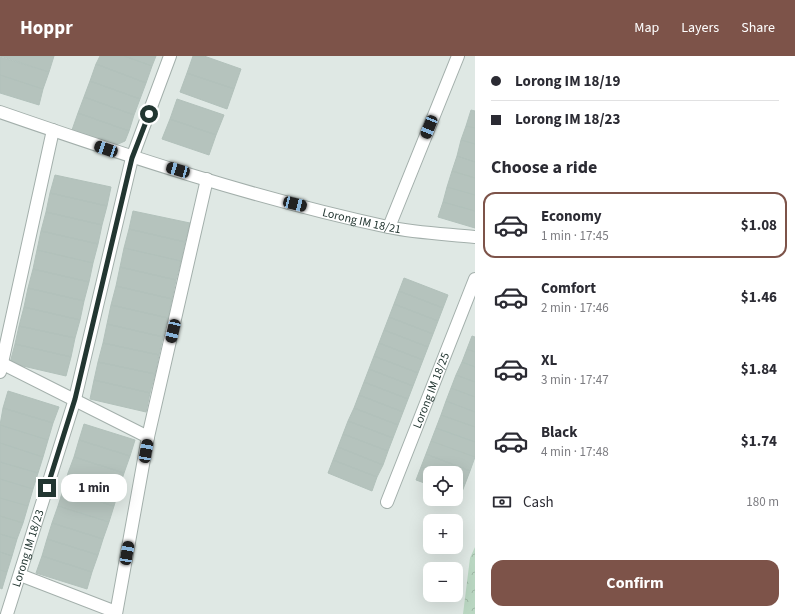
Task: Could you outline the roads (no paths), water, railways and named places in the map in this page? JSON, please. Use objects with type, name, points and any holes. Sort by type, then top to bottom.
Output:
[{"type":"street","name":"Lorong IM 18/23","points":[[7,614],[75,399],[132,158],[170,56]]},
{"type":"street","points":[[389,227],[458,56]]},
{"type":"street","name":"Lorong IM 18/21","points":[[0,112],[132,158],[295,204],[389,227],[475,237]]},
{"type":"street","points":[[52,130],[1,368],[75,399],[148,437]]},
{"type":"street","points":[[20,575],[116,613],[148,437],[207,179]]},
{"type":"street","name":"Lorong IM 18/25","points":[[387,502],[475,278]]}]
